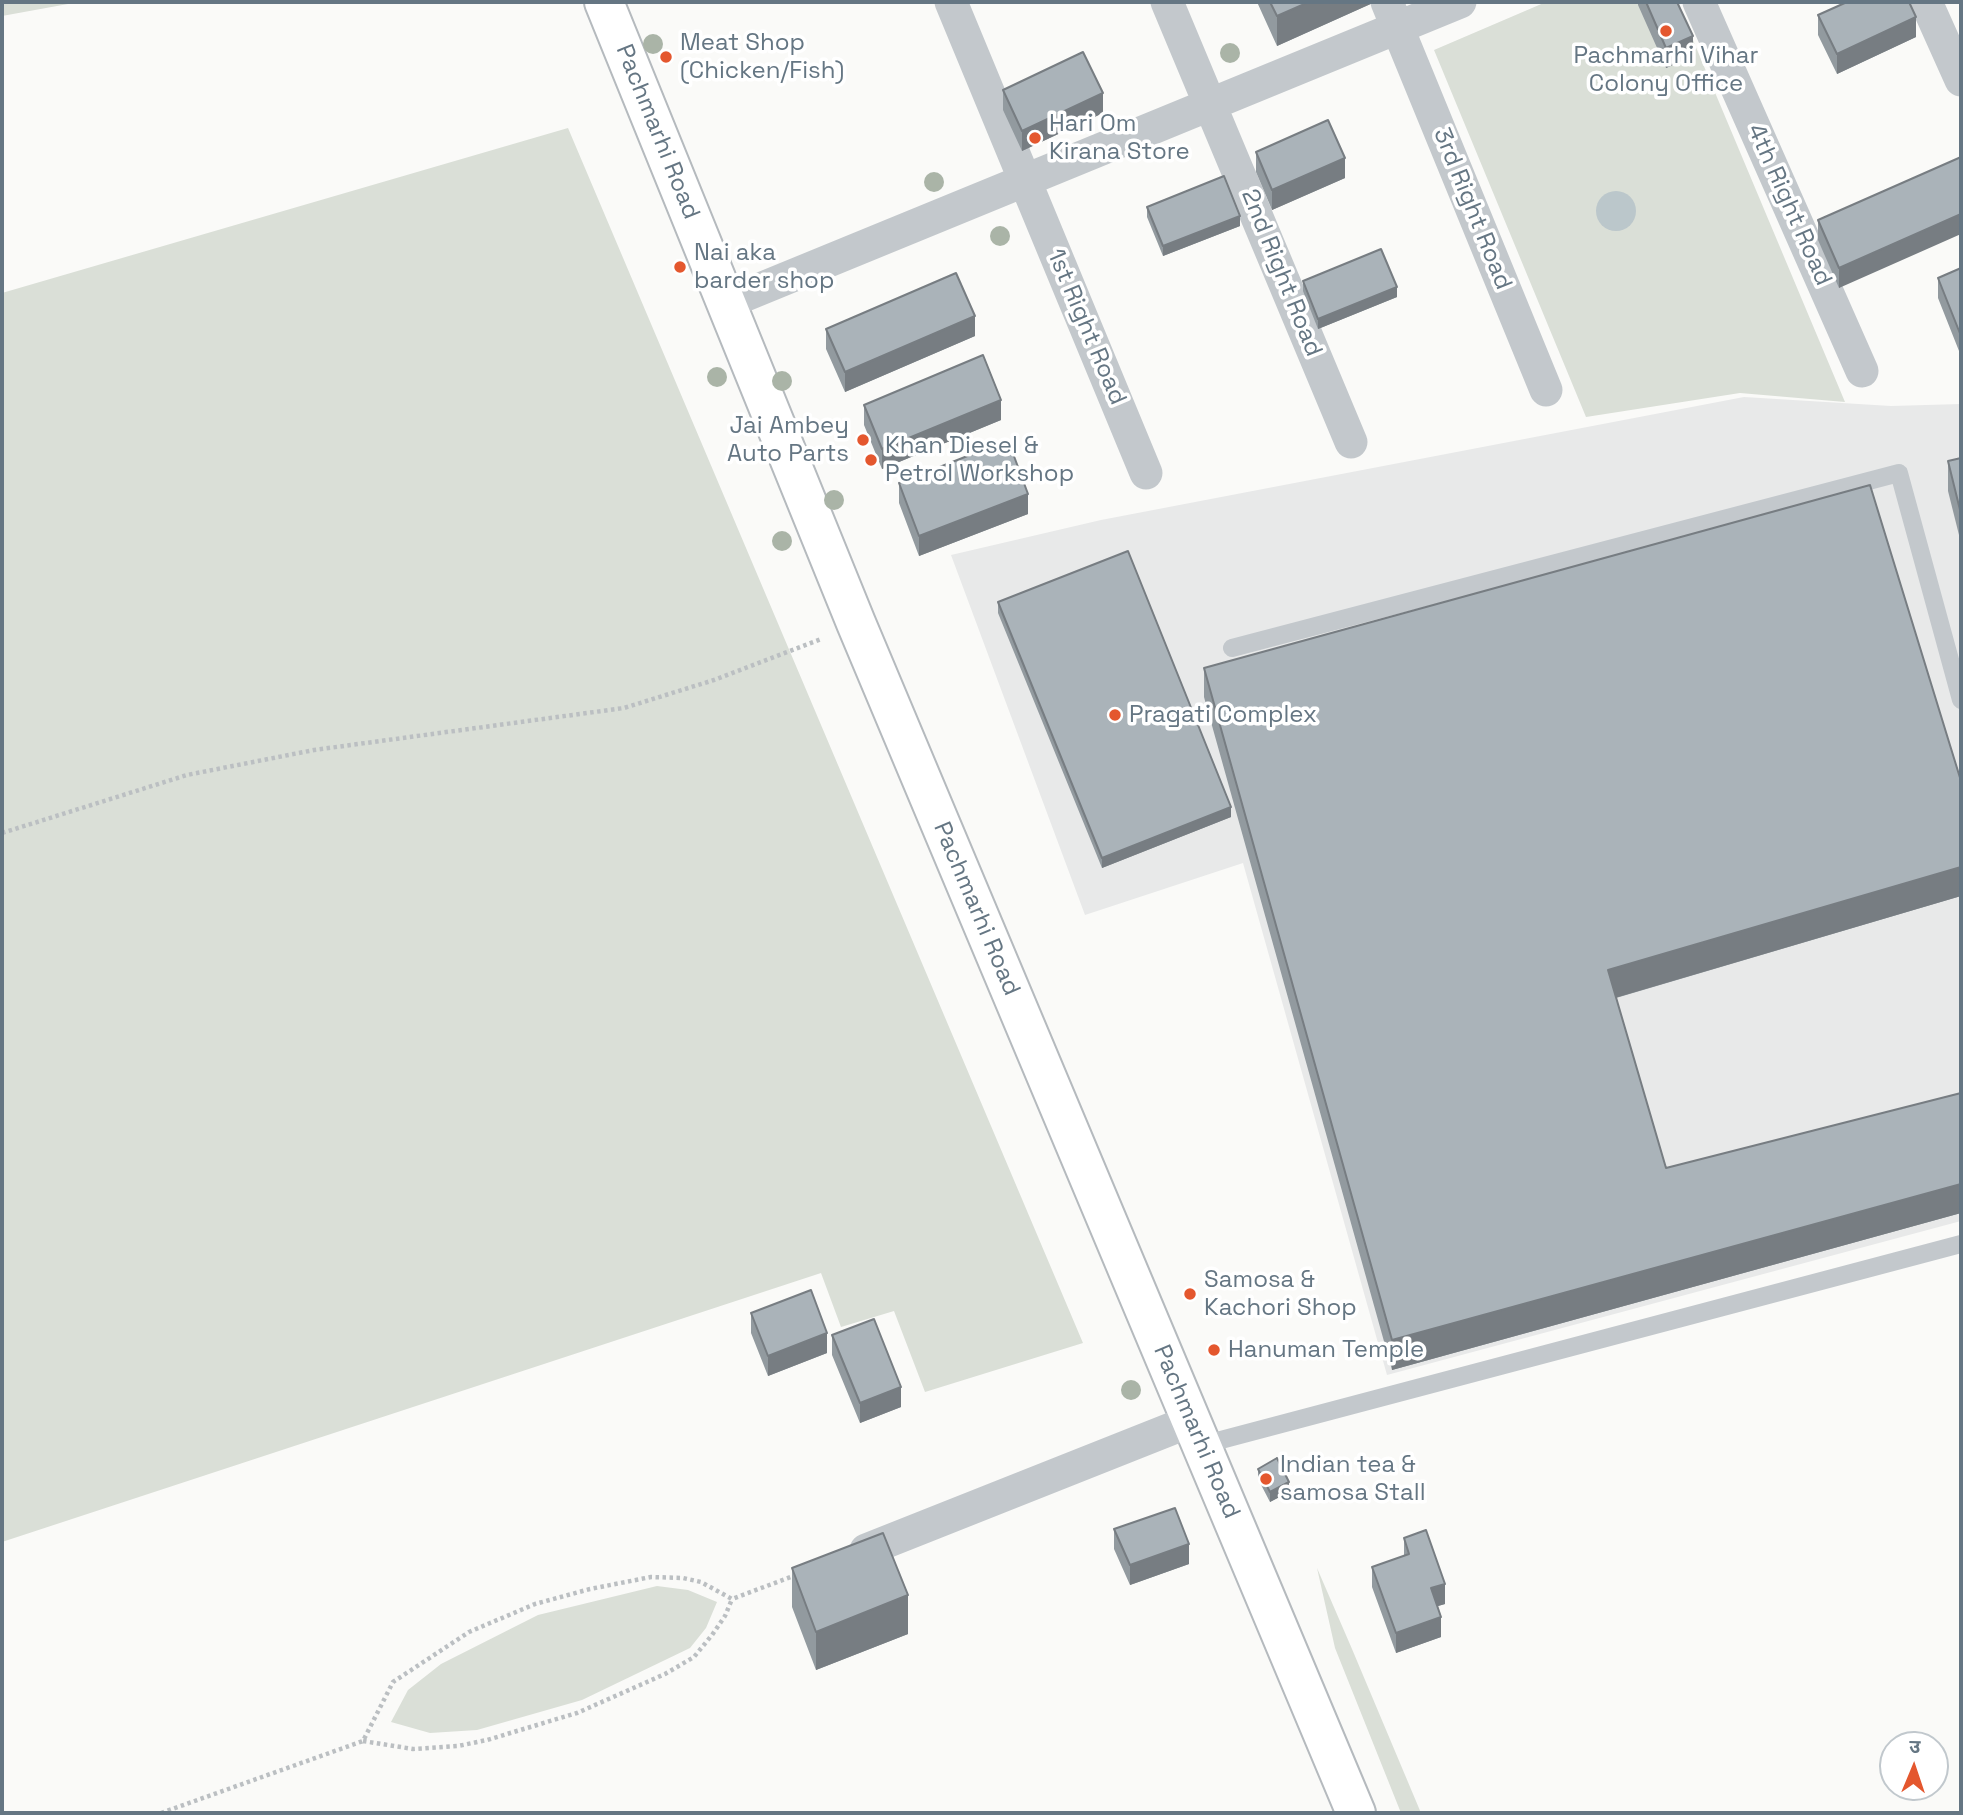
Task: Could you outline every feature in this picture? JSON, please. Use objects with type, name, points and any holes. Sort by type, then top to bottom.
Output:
[{"type":"main road","name":"Pachmarhi Road","points":[[604,2],[856,623],[1356,1813]]},
{"type":"street","name":"1st Right Road","points":[[951,2],[1146,473]]},
{"type":"street","name":"2nd Right Road","points":[[1167,2],[1351,442]]},
{"type":"street","points":[[726,303],[1211,104],[1393,14],[1460,2]]},
{"type":"street","name":"4th Right Road","points":[[1699,2],[1862,370]]},
{"type":"street","points":[[1926,2],[1961,80]]},
{"type":"street","name":"3rd Right Road","points":[[1393,14],[1546,390]]},
{"type":"street","points":[[866,1550],[1197,1433]]},
{"type":"lane","points":[[1231,648],[1899,473],[1961,700]]},
{"type":"lane","points":[[1197,1433],[1961,1244]]},
{"type":"path","points":[[2,833],[200,773],[327,748],[624,708],[802,648],[856,623]]},
{"type":"path","points":[[160,1813],[363,1741],[413,1749],[458,1746],[577,1713],[665,1674],[694,1657],[725,1616],[732,1599],[805,1572]]},
{"type":"path","points":[[363,1741],[393,1682],[468,1632],[535,1604],[590,1589],[651,1577],[683,1578],[701,1582],[732,1599]]},
{"type":"shaded area","points":[[2,2],[79,2],[2,16]]},
{"type":"shaded area","points":[[1546,2],[1677,2],[1845,402],[1740,393],[1586,417],[1434,50]]},
{"type":"shaded area","points":[[568,128],[1083,1343],[925,1392],[894,1311],[841,1327],[821,1273],[2,1542],[2,293]]},
{"type":"shaded area","points":[[1616,191],[1624,192],[1630,197],[1635,203],[1635,219],[1630,225],[1624,230],[1616,231],[1608,230],[1602,225],[1597,219],[1596,211],[1597,203],[1602,197],[1608,192]]},
{"type":"shaded area","points":[[1744,397],[1891,406],[1961,404],[1961,1221],[1387,1375],[1243,863],[1085,915],[951,555],[1101,520]]},
{"type":"shaded area","points":[[1317,1568],[1421,1813],[1401,1813],[1335,1648]]},
{"type":"shaded area","points":[[657,1586],[688,1590],[717,1602],[706,1628],[690,1648],[582,1700],[477,1730],[430,1733],[391,1722],[408,1690],[441,1664],[538,1615]]},
{"type":"building","points":[[1270,2],[1309,2],[1277,16]]},
{"type":"building","points":[[1646,2],[1677,2],[1693,36],[1666,48]]},
{"type":"building","points":[[1847,2],[1909,2],[1916,17],[1837,54],[1818,15]]},
{"type":"building","points":[[1083,52],[1103,93],[1022,131],[1003,90]]},
{"type":"building","points":[[1328,120],[1345,158],[1272,190],[1256,152]]},
{"type":"building","points":[[1961,157],[1961,214],[1839,268],[1818,220]]},
{"type":"building","points":[[1224,176],[1240,216],[1163,246],[1147,207]]},
{"type":"building","points":[[1381,249],[1397,287],[1318,319],[1303,281]]},
{"type":"building","points":[[1961,268],[1961,336],[1938,278]]},
{"type":"building","points":[[956,273],[975,316],[845,372],[826,329]]},
{"type":"building","points":[[983,355],[1001,400],[882,449],[864,405]]},
{"type":"building","points":[[1008,440],[1028,494],[919,536],[899,483]]},
{"type":"building","points":[[1961,458],[1961,514],[1948,461]]},
{"type":"building","points":[[1870,485],[1961,781],[1961,867],[1608,970],[1666,1168],[1961,1093],[1961,1184],[1392,1340],[1204,668]]},
{"type":"building","name":"Pragati Complex","points":[[1128,551],[1231,807],[1102,858],[998,602]]},
{"type":"building","points":[[811,1290],[827,1333],[768,1356],[751,1313]]},
{"type":"building","points":[[874,1319],[901,1387],[860,1403],[832,1335]]},
{"type":"building","points":[[1277,1458],[1289,1482],[1270,1492],[1258,1469]]},
{"type":"building","points":[[1175,1508],[1189,1544],[1130,1565],[1114,1529]]},
{"type":"building","points":[[1426,1530],[1445,1584],[1431,1588],[1441,1617],[1396,1633],[1372,1567],[1409,1554],[1404,1538]]},
{"type":"building","points":[[883,1533],[908,1595],[816,1632],[792,1568]]},
{"type":"place","name":"Pachmarhi Vihar Colony Office","points":[[1666,31]]},
{"type":"place","name":"Meat Shop (Chicken/Fish)","points":[[666,57]]},
{"type":"place","name":"Hari Om Kirana Store","points":[[1035,138]]},
{"type":"place","name":"Nai aka barder shop","points":[[680,267]]},
{"type":"place","name":"Jai Ambey Auto Parts","points":[[863,440]]},
{"type":"place","name":"Khan Diesel & Petrol Workshop","points":[[871,460]]},
{"type":"place","name":"Pragati Complex","points":[[1115,715]]},
{"type":"place","name":"Samosa & Kachori Shop","points":[[1190,1294]]},
{"type":"place","name":"Hanuman Temple","points":[[1214,1350]]},
{"type":"place","name":"Indian tea & samosa Stall","points":[[1266,1479]]}]
